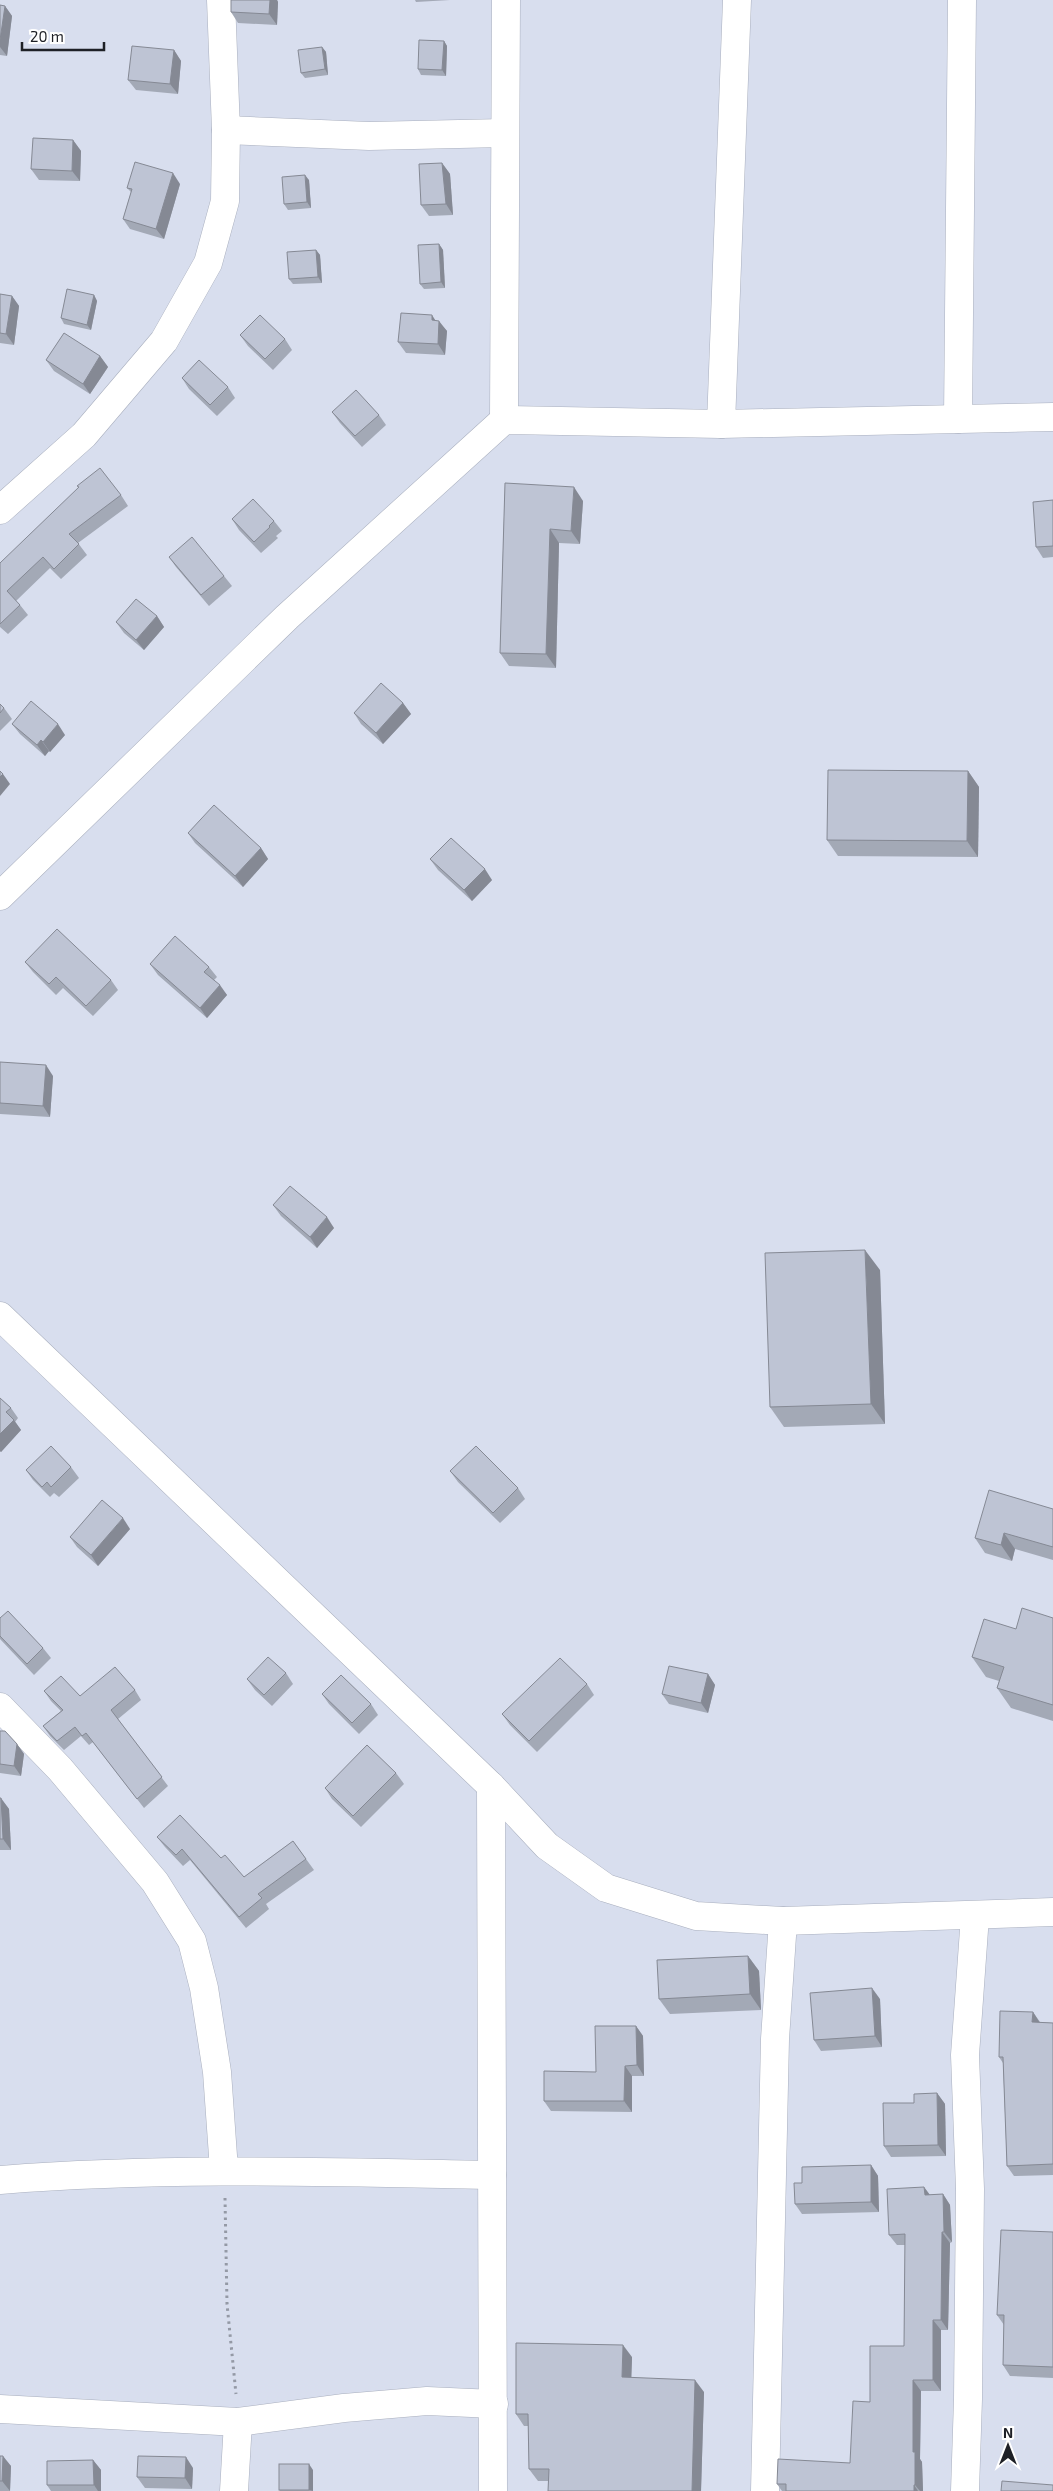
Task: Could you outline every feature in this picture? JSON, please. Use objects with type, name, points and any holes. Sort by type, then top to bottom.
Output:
[{"type":"street","points":[[0,510],[84,435],[164,340],[208,263],[225,202],[226,130],[221,0]]},
{"type":"street","points":[[504,420],[506,0]]},
{"type":"street","points":[[721,424],[737,0]]},
{"type":"street","points":[[958,419],[962,0]]},
{"type":"street","points":[[226,130],[369,136],[504,133]]},
{"type":"street","points":[[0,896],[287,617],[504,420],[721,424],[1053,417]]},
{"type":"street","points":[[2,1321],[491,1786],[547,1846],[606,1888],[696,1916],[783,1921],[1053,1912]]},
{"type":"street","points":[[0,1707],[60,1769],[155,1882],[192,1941],[204,1988],[217,2072],[224,2170]]},
{"type":"street","points":[[491,1786],[494,2491]]},
{"type":"street","points":[[965,2491],[970,2189],[965,2055],[975,1916]]},
{"type":"street","points":[[765,2491],[775,2039],[783,1921]]},
{"type":"street","points":[[0,2180],[67,2175],[224,2170],[492,2175]]},
{"type":"street","points":[[0,2409],[238,2422],[344,2408],[427,2401],[494,2404]]},
{"type":"street","points":[[234,2491],[238,2422]]},
{"type":"path","points":[[224,2170],[227,2304],[238,2422]]},
{"type":"building","points":[[231,0],[270,0],[269,14],[231,12]]},
{"type":"building","points":[[0,5],[5,6],[0,40]]},
{"type":"building","points":[[419,40],[444,41],[442,70],[418,69]]},
{"type":"building","points":[[132,46],[174,50],[170,84],[128,80]]},
{"type":"building","points":[[322,47],[325,69],[301,73],[298,50]]},
{"type":"building","points":[[33,138],[73,140],[72,171],[31,169]]},
{"type":"building","points":[[135,162],[173,173],[156,229],[123,219],[132,189],[127,188]]},
{"type":"building","points":[[442,163],[446,204],[421,205],[419,164]]},
{"type":"building","points":[[305,175],[307,202],[284,204],[282,177]]},
{"type":"building","points":[[439,244],[441,282],[420,284],[418,245]]},
{"type":"building","points":[[316,250],[318,277],[289,279],[287,252]]},
{"type":"building","points":[[67,289],[94,295],[87,325],[61,318]]},
{"type":"building","points":[[0,294],[12,296],[6,334],[0,333]]},
{"type":"building","points":[[401,313],[432,315],[432,320],[439,321],[438,344],[398,342]]},
{"type":"building","points":[[260,315],[285,339],[265,359],[240,335]]},
{"type":"building","points":[[64,333],[100,356],[83,384],[46,360]]},
{"type":"building","points":[[199,360],[228,387],[210,405],[182,378]]},
{"type":"building","points":[[356,390],[379,415],[355,436],[332,412]]},
{"type":"building","points":[[100,468],[121,495],[69,534],[79,544],[54,569],[43,557],[7,591],[20,605],[0,624],[0,563],[79,487],[77,486]]},
{"type":"building","points":[[505,483],[574,487],[571,531],[550,529],[546,654],[500,653]]},
{"type":"building","points":[[253,499],[274,521],[254,542],[232,519]]},
{"type":"building","points":[[1053,500],[1053,546],[1036,547],[1033,502]]},
{"type":"building","points":[[192,537],[224,576],[201,595],[169,557]]},
{"type":"building","points":[[136,599],[157,616],[136,640],[116,622]]},
{"type":"building","points":[[381,683],[403,703],[376,733],[354,713]]},
{"type":"building","points":[[31,701],[58,724],[43,742],[41,740],[37,745],[12,724]]},
{"type":"building","points":[[0,704],[4,708],[0,713]]},
{"type":"building","points":[[828,770],[968,771],[967,841],[827,840]]},
{"type":"building","points":[[214,805],[261,848],[235,876],[188,833]]},
{"type":"building","points":[[451,838],[485,869],[464,890],[430,859]]},
{"type":"building","points":[[57,929],[111,980],[86,1006],[56,977],[49,984],[25,962]]},
{"type":"building","points":[[175,936],[209,967],[204,972],[220,985],[200,1008],[150,964]]},
{"type":"building","points":[[0,1062],[46,1065],[43,1106],[0,1103]]},
{"type":"building","points":[[290,1186],[327,1217],[310,1237],[273,1205]]},
{"type":"building","points":[[865,1250],[871,1404],[770,1407],[765,1253]]},
{"type":"building","points":[[0,1398],[11,1408],[6,1412],[14,1420],[0,1434]]},
{"type":"building","points":[[51,1446],[71,1467],[51,1487],[47,1482],[42,1487],[26,1470]]},
{"type":"building","points":[[476,1446],[518,1488],[493,1513],[450,1471]]},
{"type":"building","points":[[989,1490],[1053,1509],[1053,1547],[1004,1533],[1001,1545],[975,1538]]},
{"type":"building","points":[[102,1500],[123,1518],[91,1555],[70,1537]]},
{"type":"building","points":[[1022,1608],[1053,1618],[1053,1705],[997,1688],[1004,1667],[972,1657],[984,1619],[1016,1629]]},
{"type":"building","points":[[8,1611],[43,1648],[27,1664],[0,1636],[0,1618]]},
{"type":"building","points":[[268,1657],[286,1673],[264,1695],[247,1679]]},
{"type":"building","points":[[560,1658],[587,1684],[529,1741],[502,1714]]},
{"type":"building","points":[[669,1666],[708,1674],[701,1703],[662,1694]]},
{"type":"building","points":[[115,1667],[135,1690],[111,1710],[162,1777],[137,1799],[86,1733],[82,1736],[75,1727],[57,1741],[43,1726],[63,1710],[44,1691],[61,1676],[80,1696]]},
{"type":"building","points":[[341,1675],[371,1704],[352,1723],[322,1694]]},
{"type":"building","points":[[0,1731],[5,1731],[17,1744],[14,1766],[0,1764]]},
{"type":"building","points":[[367,1745],[396,1773],[353,1816],[325,1788]]},
{"type":"building","points":[[1,1798],[3,1839],[0,1839]]},
{"type":"building","points":[[180,1815],[221,1858],[225,1855],[244,1877],[293,1841],[306,1859],[258,1894],[262,1898],[239,1917],[182,1849],[176,1855],[157,1837]]},
{"type":"building","points":[[748,1956],[750,1994],[659,1999],[657,1960]]},
{"type":"building","points":[[872,1988],[875,2036],[814,2040],[810,1993]]},
{"type":"building","points":[[1000,2011],[1033,2012],[1032,2022],[1053,2023],[1053,2164],[1007,2166],[1003,2057],[999,2057]]},
{"type":"building","points":[[595,2026],[636,2026],[637,2065],[625,2066],[624,2101],[544,2101],[544,2071],[596,2072]]},
{"type":"building","points":[[937,2093],[938,2145],[884,2146],[883,2103],[914,2103],[914,2094]]},
{"type":"building","points":[[871,2165],[871,2202],[795,2204],[794,2183],[802,2183],[802,2167]]},
{"type":"building","points":[[924,2187],[925,2195],[943,2194],[944,2232],[942,2232],[941,2320],[933,2320],[933,2380],[913,2380],[914,2491],[786,2491],[786,2484],[777,2484],[778,2459],[850,2463],[853,2401],[870,2402],[870,2346],[904,2346],[905,2234],[889,2235],[887,2189]]},
{"type":"building","points":[[1001,2230],[1053,2232],[1053,2367],[1003,2365],[1004,2315],[997,2315]]},
{"type":"building","points":[[516,2343],[623,2345],[622,2377],[695,2380],[692,2491],[548,2491],[549,2469],[529,2469],[528,2414],[516,2414]]},
{"type":"building","points":[[0,2456],[3,2456],[2,2481],[0,2481]]},
{"type":"building","points":[[138,2456],[186,2457],[185,2478],[137,2477]]},
{"type":"building","points":[[93,2460],[94,2485],[47,2485],[47,2461]]},
{"type":"building","points":[[279,2464],[309,2464],[309,2490],[279,2490]]},
{"type":"building","points":[[1002,2481],[1053,2485],[1053,2491],[1001,2491]]}]
